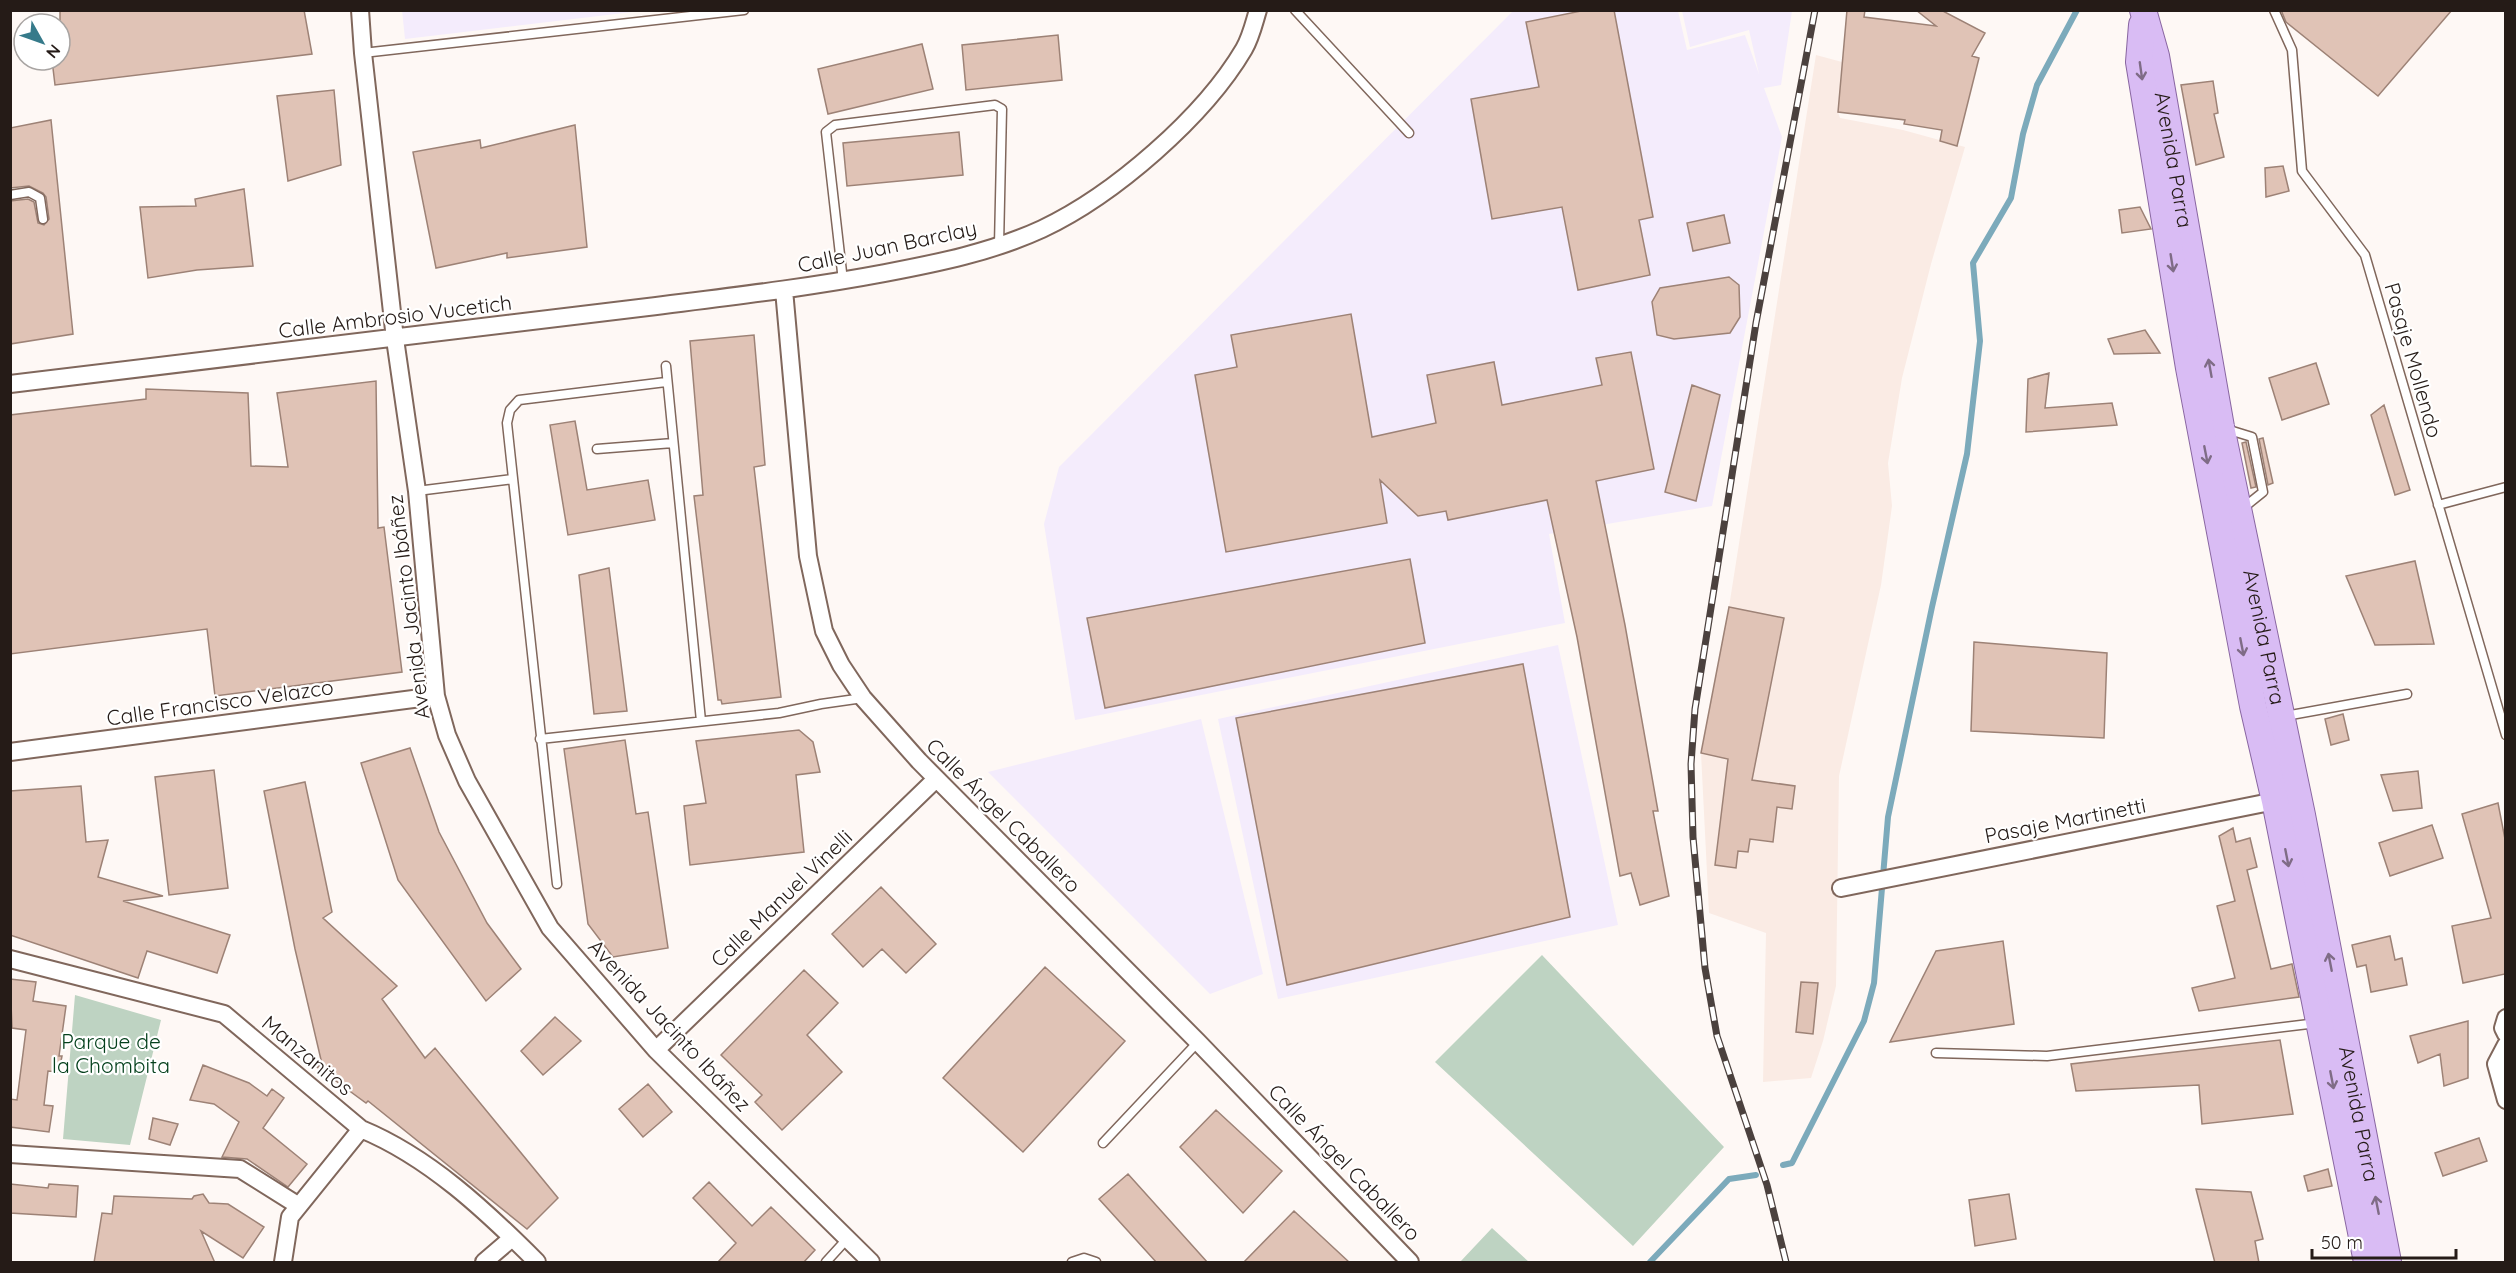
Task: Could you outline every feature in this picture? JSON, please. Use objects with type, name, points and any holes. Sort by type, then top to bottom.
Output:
[{"type":"main road","name":"Avenida Parra","points":[[2143,12],[2156,56],[2221,427],[2228,516]]},
{"type":"main road","name":"Avenida Parra","points":[[2143,12],[2139,62],[2189,368],[2228,516],[2331,1021],[2388,1263]]},
{"type":"main road","name":"Avenida Parra","points":[[2331,1021],[2367,1263]]},
{"type":"street","name":"Avenida Jacinto Ibáñez","points":[[360,10],[395,339],[417,491],[436,696],[447,735],[468,782],[550,928],[657,1050],[871,1263]]},
{"type":"street","name":"Calle Juan Barclay","points":[[784,290],[948,261],[1043,228],[1090,200],[1142,163],[1191,116],[1227,74],[1246,46],[1258,10]]},
{"type":"street","name":"Calle Ambrosio Vucetich","points":[[10,384],[784,290]]},
{"type":"street","name":"Calle Ángel Caballero","points":[[784,290],[808,556],[824,631],[841,664],[863,698],[936,779],[1198,1042],[1410,1263]]},
{"type":"street","name":"Calle Francisco Velazco","points":[[10,752],[436,696]]},
{"type":"street","name":"Calle Manuel Vinelli","points":[[657,1050],[936,779]]},
{"type":"street","name":"Pasaje Martinetti","points":[[1841,888],[2286,798]]},
{"type":"street","name":"Manzanitos","points":[[10,959],[224,1014],[361,1129],[389,1140],[427,1164],[512,1238],[537,1263]]},
{"type":"street","points":[[2505,1018],[2503,1028],[2505,1034]]},
{"type":"street","points":[[2505,1045],[2496,1064],[2505,1100]]},
{"type":"street","points":[[283,1263],[290,1217],[361,1129]]},
{"type":"street","points":[[10,1154],[240,1169],[299,1206]]},
{"type":"street","points":[[484,1263],[512,1238]]},
{"type":"lane","points":[[363,53],[744,10]]},
{"type":"lane","points":[[1295,10],[1409,133]]},
{"type":"lane","name":"Pasaje Mollendo","points":[[2274,10],[2292,50],[2302,171],[2365,255],[2505,735]]},
{"type":"lane","points":[[843,281],[826,132],[835,125],[995,105],[1002,109],[999,245]]},
{"type":"lane","points":[[10,195],[29,192],[40,198],[43,219]]},
{"type":"lane","points":[[666,366],[701,721]]},
{"type":"lane","points":[[557,884],[507,423],[510,410],[519,400],[666,382]]},
{"type":"lane","points":[[597,449],[673,443]]},
{"type":"lane","points":[[417,491],[513,480]]},
{"type":"lane","points":[[2438,505],[2505,487]]},
{"type":"lane","points":[[2269,719],[2407,694]]},
{"type":"lane","points":[[540,739],[779,712],[863,698]]},
{"type":"lane","points":[[1936,1053],[2047,1056],[2331,1021]]},
{"type":"lane","points":[[1102,1143],[1198,1042]]},
{"type":"lane","points":[[826,1263],[847,1239]]},
{"type":"lane","points":[[1072,1263],[1084,1258],[1096,1263]]},
{"type":"shaded area","points":[[402,10],[641,10],[641,11],[405,39]]},
{"type":"shaded area","points":[[1513,11],[1678,11],[1687,50],[1745,35],[1759,74],[1749,30],[1690,47],[1682,11],[1792,11],[1781,85],[1764,88],[1782,137],[1712,506],[1549,534],[1565,623],[1075,720],[1044,524],[1059,467]]},
{"type":"shaded area","points":[[1816,55],[1842,62],[1838,112],[1840,118],[1903,130],[1965,147],[1931,264],[1902,378],[1888,463],[1892,506],[1881,585],[1839,776],[1836,986],[1823,1041],[1811,1078],[1763,1082],[1766,933],[1709,913],[1701,753],[1729,607]]},
{"type":"shaded area","points":[[1558,645],[1618,925],[1278,999],[1218,719]]},
{"type":"shaded area","points":[[1201,719],[1263,974],[1210,994],[988,772]]},
{"type":"green space","points":[[1542,955],[1724,1147],[1633,1246],[1435,1062]]},
{"type":"green space","name":"Parque de la Chombita","points":[[75,995],[161,1020],[130,1145],[63,1139]]},
{"type":"green space","points":[[1492,1228],[1529,1262],[1460,1262]]},
{"type":"building","points":[[60,10],[304,10],[312,54],[55,85],[53,72],[72,72],[72,12],[60,12]]},
{"type":"building","points":[[1586,10],[1614,10],[1653,217],[1639,220],[1650,275],[1578,290],[1562,207],[1492,219],[1471,99],[1539,87],[1526,22]]},
{"type":"building","points":[[1847,10],[1865,10],[1864,17],[1936,26],[1916,10],[1941,10],[1985,33],[1972,56],[1979,58],[1957,146],[1940,141],[1942,130],[1904,124],[1905,120],[1838,112]]},
{"type":"building","points":[[2281,10],[2452,10],[2378,96],[2286,22]]},
{"type":"building","points":[[1058,35],[1062,80],[966,90],[962,45]]},
{"type":"building","points":[[922,44],[933,89],[828,114],[818,69]]},
{"type":"building","points":[[2213,81],[2218,113],[2214,114],[2224,157],[2196,165],[2181,85]]},
{"type":"building","points":[[334,90],[341,165],[288,181],[277,96]]},
{"type":"building","points":[[51,120],[73,334],[10,344],[10,201],[28,199],[34,202],[38,223],[44,225],[49,219],[46,197],[43,193],[29,186],[10,188],[10,128]]},
{"type":"building","points":[[575,125],[587,247],[507,258],[507,253],[436,268],[413,152],[480,140],[481,148]]},
{"type":"building","points":[[959,132],[963,175],[847,186],[843,143]]},
{"type":"building","points":[[2283,166],[2289,191],[2266,197],[2265,168]]},
{"type":"building","points":[[244,189],[253,266],[197,270],[148,278],[140,207],[196,206],[195,199]]},
{"type":"building","points":[[2140,207],[2151,229],[2122,233],[2119,210]]},
{"type":"building","points":[[1724,215],[1730,243],[1693,251],[1687,223]]},
{"type":"building","points":[[1729,277],[1739,285],[1740,317],[1730,333],[1674,339],[1657,335],[1652,302],[1660,288]]},
{"type":"building","points":[[1351,314],[1372,437],[1436,423],[1427,375],[1494,362],[1502,405],[1602,385],[1596,358],[1631,352],[1654,469],[1596,481],[1625,625],[1658,811],[1653,811],[1669,896],[1640,905],[1631,873],[1620,876],[1577,637],[1547,500],[1448,520],[1446,511],[1418,516],[1380,480],[1387,523],[1226,552],[1195,375],[1237,367],[1231,335]]},
{"type":"building","points":[[2145,330],[2160,353],[2114,354],[2108,339]]},
{"type":"building","points":[[754,335],[765,465],[754,467],[781,697],[722,704],[721,700],[718,700],[694,496],[703,495],[690,341]]},
{"type":"building","points":[[2316,363],[2329,404],[2282,420],[2269,378]]},
{"type":"building","points":[[2049,373],[2045,408],[2112,403],[2117,425],[2026,432],[2028,379]]},
{"type":"building","points":[[376,381],[378,528],[384,527],[402,672],[215,696],[207,629],[10,654],[10,415],[146,399],[146,389],[248,393],[251,466],[288,467],[277,393]]},
{"type":"building","points":[[1692,385],[1720,395],[1696,501],[1665,492]]},
{"type":"building","points":[[2384,405],[2410,490],[2395,495],[2371,415]]},
{"type":"building","points":[[575,421],[587,490],[648,480],[655,520],[568,535],[550,425]]},
{"type":"building","points":[[2263,438],[2273,483],[2268,485],[2259,439]]},
{"type":"building","points":[[2246,442],[2256,487],[2251,488],[2242,443]]},
{"type":"building","points":[[1410,559],[1425,643],[1105,708],[1087,618]]},
{"type":"building","points":[[2415,561],[2434,644],[2375,645],[2346,576]]},
{"type":"building","points":[[609,568],[627,711],[594,714],[579,575]]},
{"type":"building","points":[[1729,607],[1784,618],[1752,780],[1795,786],[1792,809],[1777,807],[1773,842],[1750,839],[1748,852],[1738,851],[1736,868],[1715,865],[1728,759],[1701,753]]},
{"type":"building","points":[[1974,642],[2107,653],[2104,738],[1971,731]]},
{"type":"building","points":[[1523,664],[1570,917],[1287,985],[1236,718]]},
{"type":"building","points":[[2343,714],[2349,740],[2331,745],[2325,719]]},
{"type":"building","points":[[799,730],[813,742],[820,772],[796,775],[804,852],[690,865],[684,806],[706,803],[696,741]]},
{"type":"building","points":[[625,740],[636,814],[648,812],[668,948],[613,957],[588,924],[564,749]]},
{"type":"building","points":[[410,748],[439,832],[487,923],[521,969],[486,1001],[398,880],[361,763]]},
{"type":"building","points":[[214,770],[228,888],[169,895],[155,777]]},
{"type":"building","points":[[2418,771],[2422,808],[2393,811],[2381,775]]},
{"type":"building","points":[[305,782],[332,912],[323,918],[397,986],[382,999],[425,1058],[435,1048],[558,1198],[527,1229],[368,1101],[366,1103],[317,1067],[322,1064],[295,949],[264,791]]},
{"type":"building","points":[[81,786],[86,842],[108,840],[98,877],[163,896],[123,901],[230,935],[217,973],[147,951],[138,978],[10,935],[10,791]]},
{"type":"building","points":[[2498,803],[2505,839],[2505,974],[2463,983],[2452,926],[2491,918],[2462,814]]},
{"type":"building","points":[[2432,825],[2443,858],[2390,876],[2379,843]]},
{"type":"building","points":[[2233,828],[2236,842],[2250,838],[2257,867],[2247,870],[2271,969],[2292,964],[2299,997],[2199,1011],[2192,988],[2235,978],[2217,906],[2235,901],[2219,836]]},
{"type":"building","points":[[881,887],[936,944],[906,973],[882,949],[863,967],[832,934]]},
{"type":"building","points":[[2390,936],[2395,960],[2402,958],[2407,985],[2371,992],[2366,965],[2357,967],[2352,945]]},
{"type":"building","points":[[2003,941],[2014,1024],[1890,1042],[1936,951]]},
{"type":"building","points":[[1045,967],[1125,1041],[1023,1152],[943,1078]]},
{"type":"building","points":[[804,970],[838,1003],[807,1035],[842,1072],[782,1130],[755,1102],[762,1095],[721,1055]]},
{"type":"building","points":[[10,979],[36,982],[33,1001],[66,1006],[59,1072],[48,1071],[44,1105],[53,1106],[49,1132],[10,1127],[10,1099],[17,1100],[26,1030],[12,1028]]},
{"type":"building","points":[[1801,982],[1818,983],[1813,1034],[1796,1032]]},
{"type":"building","points":[[555,1017],[581,1041],[543,1075],[521,1051]]},
{"type":"building","points":[[2468,1021],[2468,1078],[2444,1086],[2440,1054],[2418,1063],[2410,1036]]},
{"type":"building","points":[[2280,1040],[2293,1114],[2202,1124],[2199,1085],[2076,1091],[2071,1064]]},
{"type":"building","points":[[203,1065],[249,1083],[267,1096],[272,1089],[284,1098],[263,1128],[307,1164],[288,1187],[247,1159],[222,1157],[239,1122],[214,1104],[190,1100]]},
{"type":"building","points":[[648,1084],[672,1112],[643,1137],[619,1109]]},
{"type":"building","points":[[1216,1110],[1282,1171],[1243,1213],[1180,1147]]},
{"type":"building","points":[[153,1118],[178,1124],[170,1145],[149,1139]]},
{"type":"building","points":[[2479,1138],[2487,1161],[2443,1176],[2435,1153]]},
{"type":"building","points":[[2328,1169],[2332,1186],[2308,1191],[2304,1176]]},
{"type":"building","points":[[1128,1174],[1208,1263],[1157,1263],[1099,1199]]},
{"type":"building","points":[[709,1182],[752,1226],[771,1207],[815,1250],[803,1263],[717,1263],[736,1243],[693,1198]]},
{"type":"building","points":[[10,1184],[48,1188],[49,1184],[78,1186],[76,1217],[10,1213]]},
{"type":"building","points":[[2196,1189],[2251,1192],[2263,1239],[2255,1241],[2259,1263],[2215,1263]]},
{"type":"building","points":[[203,1194],[209,1203],[228,1204],[264,1227],[243,1258],[201,1231],[215,1263],[94,1263],[102,1213],[112,1214],[114,1196],[192,1199],[194,1196]]},
{"type":"building","points":[[2009,1194],[2016,1239],[1975,1246],[1969,1200]]},
{"type":"building","points":[[1294,1211],[1307,1223],[1350,1263],[1243,1263]]},
{"type":"waterway","points":[[1783,1165],[1792,1163],[1864,1021],[1874,983],[1888,817],[1967,454],[1980,341],[1973,263],[2011,198],[2023,134],[2037,85],[2077,10]]},
{"type":"waterway","points":[[1650,1262],[1729,1179],[1756,1175]]},
{"type":"railway","points":[[1786,1262],[1767,1185],[1717,1036],[1705,968],[1693,837],[1691,764],[1695,709],[1756,323],[1815,10]]}]
